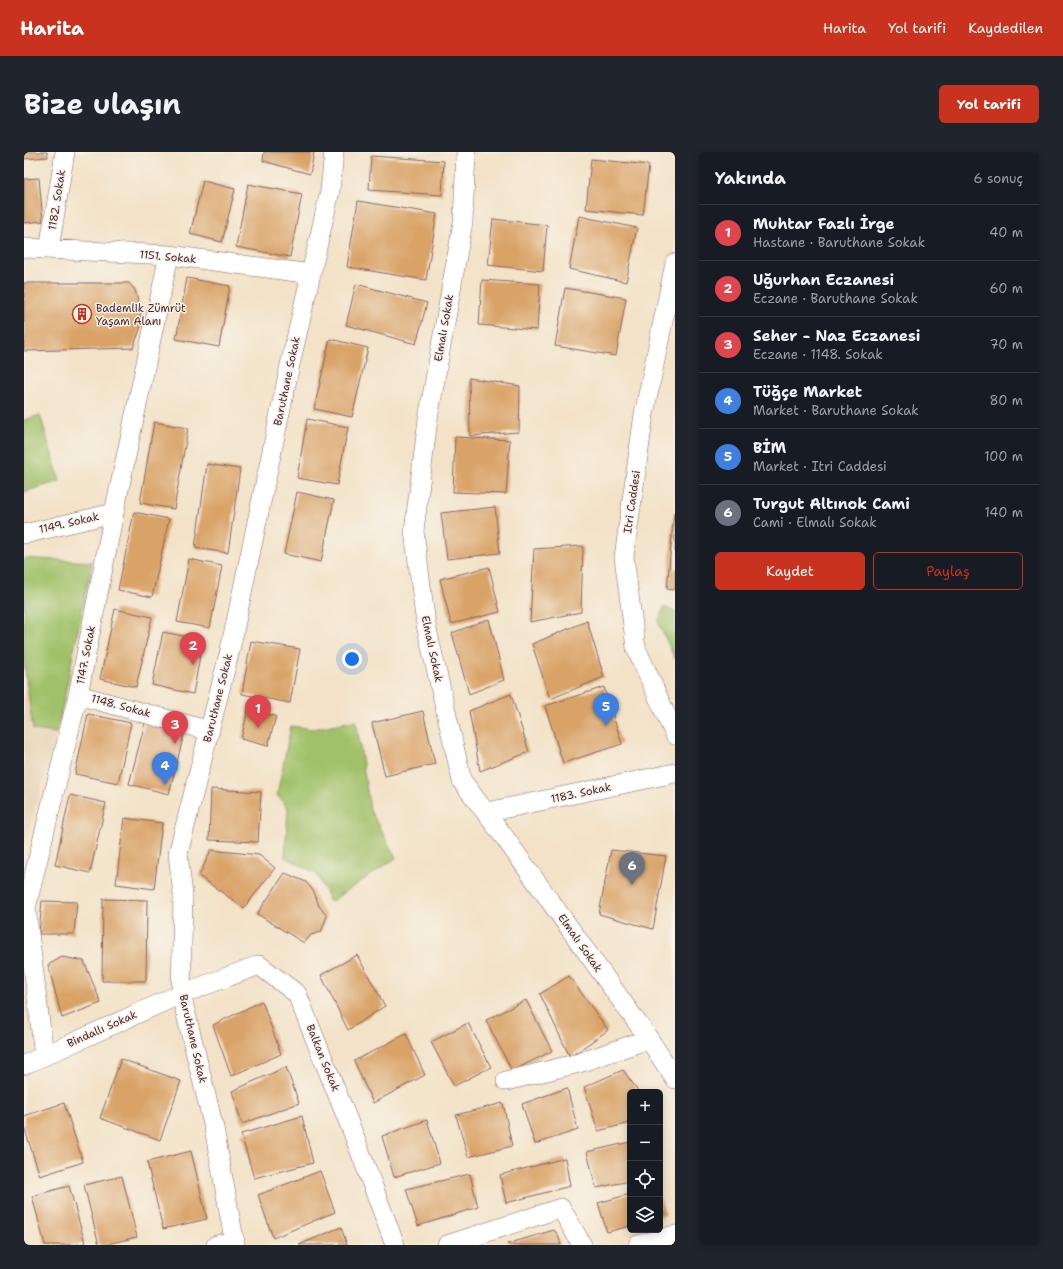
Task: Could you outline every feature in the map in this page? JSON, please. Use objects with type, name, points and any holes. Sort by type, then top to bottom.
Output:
[{"type":"street","name":"1182. Sokak","points":[[49,249],[65,152]]},
{"type":"street","name":"Baruthane Sokak","points":[[235,1243],[214,1128],[181,994],[183,896],[178,854],[230,650],[290,366],[330,191],[334,152]]},
{"type":"street","name":"Elmalı Sokak","points":[[466,152],[463,222],[428,419],[414,531],[426,625],[462,781],[487,812],[649,1039],[675,1079]]},
{"type":"street","name":"1151. Sokak","points":[[24,248],[170,255],[311,274]]},
{"type":"street","name":"1147. Sokak","points":[[44,1056],[25,909],[78,694],[114,513],[170,255]]},
{"type":"street","name":"Itri Caddesi","points":[[675,263],[672,295],[644,414],[624,557],[636,648],[675,735]]},
{"type":"street","name":"1149. Sokak","points":[[24,534],[114,513]]},
{"type":"street","name":"1148. Sokak","points":[[78,694],[210,731]]},
{"type":"street","name":"1183. Sokak","points":[[487,812],[675,773]]},
{"type":"street","name":"Balkan Sokak","points":[[181,994],[259,965],[297,994],[353,1133],[395,1245]]},
{"type":"street","name":"Bindallı Sokak","points":[[24,1065],[181,994]]},
{"type":"street","points":[[506,1081],[579,1063],[649,1039]]},
{"type":"street","points":[[447,1245],[562,1208],[582,1245]]},
{"type":"street","points":[[638,1245],[675,1235]]},
{"type":"street","points":[[216,1245],[235,1243]]},
{"type":"shaded area","points":[[24,661],[33,729],[57,733],[24,847]]},
{"type":"green space","points":[[40,415],[60,481],[24,492],[24,420]]},
{"type":"green space","points":[[24,558],[92,562],[57,733],[33,730],[24,661]]},
{"type":"green space","points":[[664,607],[675,612],[675,659],[658,622]]},
{"type":"green space","points":[[356,720],[370,810],[396,858],[330,902],[317,874],[285,857],[288,808],[277,795],[291,726],[313,729]]},
{"type":"building","points":[[24,152],[47,152],[48,157],[24,159]]},
{"type":"building","points":[[264,152],[314,152],[310,174],[263,161]]},
{"type":"building","points":[[371,156],[444,161],[442,195],[369,190]]},
{"type":"building","points":[[591,159],[649,165],[643,215],[586,209]]},
{"type":"building","points":[[39,178],[43,221],[24,223],[24,179]]},
{"type":"building","points":[[203,181],[235,189],[222,242],[190,234]]},
{"type":"building","points":[[248,184],[302,194],[290,257],[236,247]]},
{"type":"building","points":[[358,201],[437,214],[426,280],[347,267]]},
{"type":"building","points":[[579,216],[637,228],[626,282],[569,269]]},
{"type":"building","points":[[493,219],[547,225],[543,271],[488,265]]},
{"type":"building","points":[[187,278],[230,286],[219,347],[176,339]]},
{"type":"building","points":[[482,280],[540,284],[537,330],[479,325]]},
{"type":"building","name":"Bademlik Zümrüt Yaşam Alanı","points":[[24,283],[129,283],[135,290],[142,324],[133,348],[24,351]]},
{"type":"building","points":[[356,284],[427,303],[416,344],[346,325]]},
{"type":"building","points":[[565,288],[626,298],[616,356],[555,346]]},
{"type":"building","points":[[330,339],[368,348],[352,417],[314,409]]},
{"type":"building","points":[[469,378],[520,386],[519,432],[470,436]]},
{"type":"building","points":[[307,419],[348,427],[337,485],[297,478]]},
{"type":"building","points":[[154,422],[188,428],[174,509],[140,503]]},
{"type":"building","points":[[455,437],[510,440],[506,494],[453,492]]},
{"type":"building","points":[[207,464],[240,469],[228,553],[195,548]]},
{"type":"building","points":[[297,492],[334,500],[321,562],[284,554]]},
{"type":"building","points":[[495,507],[500,553],[447,559],[441,513]]},
{"type":"building","points":[[134,512],[169,519],[152,597],[118,590]]},
{"type":"building","points":[[675,513],[675,590],[667,589]]},
{"type":"building","points":[[583,546],[581,612],[530,622],[534,549]]},
{"type":"building","points":[[189,559],[222,566],[210,628],[177,622]]},
{"type":"building","points":[[489,567],[500,612],[451,624],[440,579]]},
{"type":"building","points":[[115,609],[152,617],[136,687],[100,679]]},
{"type":"building","points":[[489,619],[504,680],[469,694],[452,633]]},
{"type":"building","points":[[587,621],[604,677],[550,699],[532,644]]},
{"type":"building","points":[[163,632],[203,640],[193,694],[152,685]]},
{"type":"building","points":[[251,641],[300,649],[290,703],[242,694]]},
{"type":"building","points":[[604,687],[622,744],[563,763],[545,706]]},
{"type":"building","points":[[511,694],[529,752],[480,771],[469,711]]},
{"type":"building","points":[[248,710],[276,716],[268,746],[241,739]]},
{"type":"building","points":[[423,711],[435,764],[385,776],[372,723]]},
{"type":"building","points":[[88,714],[131,723],[118,783],[75,774]]},
{"type":"building","points":[[145,723],[184,734],[169,794],[129,784]]},
{"type":"building","points":[[211,789],[261,792],[258,842],[209,840]]},
{"type":"building","points":[[70,795],[106,803],[90,873],[55,865]]},
{"type":"building","points":[[124,818],[162,823],[154,889],[116,884]]},
{"type":"building","points":[[211,850],[259,855],[275,868],[244,908],[199,876]]},
{"type":"building","points":[[611,850],[666,856],[653,929],[599,914]]},
{"type":"building","points":[[285,873],[306,882],[314,892],[319,906],[327,916],[321,932],[311,935],[304,943],[257,914]]},
{"type":"building","points":[[103,899],[147,900],[146,981],[102,981]]},
{"type":"building","points":[[42,901],[77,902],[74,934],[39,934]]},
{"type":"building","points":[[357,955],[385,1006],[348,1030],[321,975]]},
{"type":"building","points":[[62,957],[84,961],[101,1003],[62,1018],[48,965]]},
{"type":"building","points":[[569,976],[608,1030],[570,1057],[540,994]]},
{"type":"building","points":[[526,1000],[552,1051],[512,1071],[486,1020]]},
{"type":"building","points":[[262,1001],[281,1054],[231,1076],[213,1025]]},
{"type":"building","points":[[468,1023],[491,1067],[454,1086],[431,1042]]},
{"type":"building","points":[[406,1034],[425,1075],[373,1103],[354,1061]]},
{"type":"building","points":[[121,1059],[181,1081],[160,1140],[100,1118]]},
{"type":"building","points":[[286,1067],[299,1103],[242,1124],[232,1091]]},
{"type":"building","points":[[623,1070],[637,1089],[627,1089],[627,1124],[598,1131],[584,1087]]},
{"type":"building","points":[[567,1088],[578,1130],[535,1144],[522,1104]]},
{"type":"building","points":[[64,1103],[83,1162],[40,1176],[24,1127],[24,1116]]},
{"type":"building","points":[[503,1103],[512,1146],[468,1157],[456,1115]]},
{"type":"building","points":[[302,1116],[313,1163],[254,1178],[241,1134]]},
{"type":"building","points":[[427,1120],[440,1163],[394,1177],[382,1136]]},
{"type":"building","points":[[627,1143],[627,1182],[596,1188],[587,1152]]},
{"type":"building","points":[[191,1151],[207,1219],[163,1229],[147,1162]]},
{"type":"building","points":[[565,1158],[570,1186],[506,1203],[500,1175]]},
{"type":"building","points":[[320,1171],[335,1212],[273,1238],[258,1195]]},
{"type":"building","points":[[470,1174],[478,1207],[418,1226],[406,1189]]},
{"type":"building","points":[[122,1176],[137,1237],[99,1245],[84,1185]]},
{"type":"building","points":[[69,1186],[85,1243],[76,1245],[45,1245],[32,1196]]},
{"type":"building","points":[[627,1195],[627,1227],[607,1232],[598,1203]]},
{"type":"building","points":[[663,1206],[666,1215],[663,1216]]},
{"type":"building","points":[[341,1227],[347,1245],[299,1245]]},
{"type":"building","points":[[554,1230],[558,1235],[561,1245],[507,1244]]},
{"type":"place","name":"Bademlik Zümrüt Yaşam Alanı","points":[[82,314]]},
{"type":"place","name":"Uğurhan Eczanesi","points":[[193,665]]},
{"type":"place","name":"BİM","points":[[606,726]]},
{"type":"place","name":"Muhtar Fazlı İrge","points":[[258,728]]},
{"type":"place","name":"Seher - Naz Eczanesi","points":[[175,744]]},
{"type":"place","name":"Tüğçe Market","points":[[165,785]]},
{"type":"place","name":"Turgut Altınok Cami","points":[[632,885]]}]
